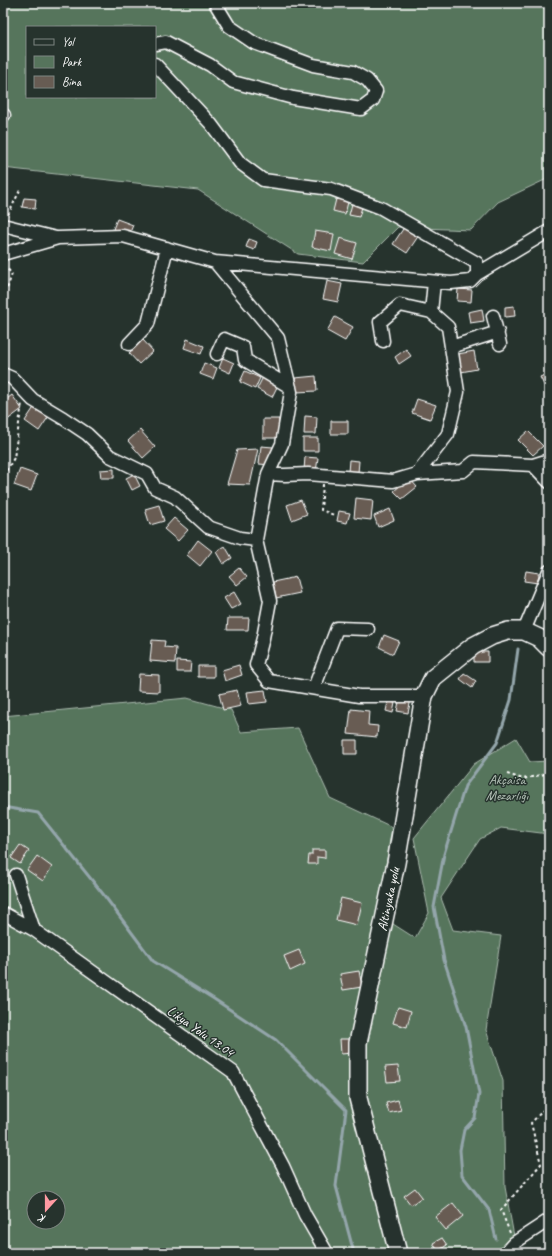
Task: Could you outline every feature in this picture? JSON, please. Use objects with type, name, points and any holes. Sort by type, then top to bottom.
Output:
[{"type":"main road","name":"Altinyaka yolu","points":[[398,1253],[358,1098],[358,1043],[396,863],[424,696],[433,678],[474,646],[492,636],[508,631],[524,631]]},
{"type":"main road","points":[[524,631],[539,638],[549,648]]},
{"type":"street","points":[[156,44],[166,42],[210,65],[233,82],[293,98],[361,109],[373,100],[376,91],[367,80],[353,72],[313,65],[254,43],[229,26],[215,3]]},
{"type":"street","points":[[156,65],[212,124],[240,163],[263,180],[331,189],[381,208],[477,263],[477,274]]},
{"type":"street","points":[[3,226],[58,238],[123,236],[215,262],[451,283],[470,281],[477,274],[549,231]]},
{"type":"street","points":[[3,254],[58,238]]},
{"type":"street","points":[[128,344],[148,324],[167,248]]},
{"type":"street","points":[[215,262],[278,338],[291,392],[282,444],[268,474],[256,540],[270,601],[256,665],[269,681],[359,696],[424,696]]},
{"type":"street","points":[[431,312],[434,282]]},
{"type":"street","points":[[382,341],[380,322],[400,306],[431,312],[448,326],[458,392],[448,434],[417,474]]},
{"type":"street","points":[[451,347],[499,338],[494,316]]},
{"type":"street","points":[[217,354],[224,339],[243,347],[244,360],[290,387]]},
{"type":"street","points":[[3,374],[12,378],[33,400],[87,434],[110,456],[147,474],[155,488],[174,497],[208,527],[233,536],[256,540]]},
{"type":"street","points":[[268,474],[308,474],[393,481],[417,474],[463,471],[474,462],[533,465],[549,460]]},
{"type":"street","points":[[533,465],[549,482]]},
{"type":"street","points":[[524,631],[549,571]]},
{"type":"street","points":[[314,688],[337,628],[368,630]]},
{"type":"street","points":[[16,875],[34,930]]},
{"type":"street","name":"Likya Yolu 13.04","points":[[3,913],[34,930],[233,1072],[327,1253]]},
{"type":"street","points":[[505,1253],[514,1243],[549,1220]]},
{"type":"path","points":[[3,226],[20,188]]},
{"type":"path","points":[[3,264],[12,274],[6,292]]},
{"type":"path","points":[[3,476],[14,458],[24,390]]},
{"type":"path","points":[[324,475],[321,510],[334,515]]},
{"type":"path","points":[[507,774],[523,779],[549,773]]},
{"type":"path","points":[[514,1243],[501,1210],[541,1164],[531,1123],[549,1104]]},
{"type":"green space","points":[[3,3],[549,3],[549,178],[498,202],[471,230],[398,227],[363,262],[298,254],[198,190],[3,168]]},
{"type":"green space","name":"Akçaisa Mezarlığı","points":[[187,698],[231,710],[241,732],[298,728],[330,798],[392,827],[381,896],[393,924],[415,938],[429,913],[414,838],[474,764],[516,738],[530,762],[549,761],[549,834],[501,828],[480,839],[441,898],[453,930],[501,936],[486,1030],[503,1081],[505,1187],[517,1253],[3,1253],[3,716]]},
{"type":"building","points":[[24,198],[36,199],[35,209],[22,207]]},
{"type":"building","points":[[336,199],[348,202],[345,214],[333,211]]},
{"type":"building","points":[[352,204],[362,207],[359,217],[349,215]]},
{"type":"building","points":[[117,219],[133,225],[129,235],[113,229]]},
{"type":"building","points":[[405,226],[419,235],[407,253],[393,244]]},
{"type":"building","points":[[315,231],[334,234],[331,251],[312,247]]},
{"type":"building","points":[[340,238],[357,243],[352,259],[335,254]]},
{"type":"building","points":[[249,239],[257,242],[254,250],[246,247]]},
{"type":"building","points":[[327,281],[342,284],[338,302],[323,299]]},
{"type":"building","points":[[458,289],[472,290],[471,302],[457,301]]},
{"type":"building","points":[[514,306],[515,316],[505,317],[505,307]]},
{"type":"building","points":[[482,309],[484,321],[470,323],[468,312]]},
{"type":"building","points":[[335,317],[353,327],[345,341],[327,331]]},
{"type":"building","points":[[187,339],[204,346],[201,354],[184,348]]},
{"type":"building","points":[[143,340],[153,351],[139,364],[129,353]]},
{"type":"building","points":[[406,349],[411,356],[399,364],[395,357]]},
{"type":"building","points":[[474,351],[477,369],[461,372],[458,354]]},
{"type":"building","points":[[223,358],[234,363],[230,373],[219,368]]},
{"type":"building","points":[[204,363],[217,368],[213,379],[200,374]]},
{"type":"building","points":[[245,371],[260,378],[255,389],[240,382]]},
{"type":"building","points":[[549,373],[549,385],[545,387],[540,377]]},
{"type":"building","points":[[316,376],[317,391],[296,392],[295,378]]},
{"type":"building","points":[[263,377],[278,385],[272,397],[257,389]]},
{"type":"building","points":[[12,395],[22,409],[6,421],[3,418],[3,402]]},
{"type":"building","points":[[417,399],[436,405],[430,419],[412,413]]},
{"type":"building","points":[[35,406],[49,416],[39,431],[25,421]]},
{"type":"building","points":[[305,416],[317,417],[316,434],[304,434]]},
{"type":"building","points":[[263,419],[279,419],[278,438],[263,438]]},
{"type":"building","points":[[331,421],[348,421],[348,434],[331,434]]},
{"type":"building","points":[[140,430],[155,447],[143,458],[128,441]]},
{"type":"building","points":[[528,431],[543,446],[533,455],[518,440]]},
{"type":"building","points":[[303,438],[318,438],[318,451],[303,451]]},
{"type":"building","points":[[261,446],[273,447],[270,465],[259,464]]},
{"type":"building","points":[[258,449],[250,485],[227,484],[237,450]]},
{"type":"building","points":[[305,457],[318,458],[316,472],[304,470]]},
{"type":"building","points":[[349,460],[359,461],[358,473],[348,472]]},
{"type":"building","points":[[20,469],[37,475],[31,491],[14,485]]},
{"type":"building","points":[[114,469],[114,478],[101,478],[100,470]]},
{"type":"building","points":[[134,474],[140,486],[132,490],[126,478]]},
{"type":"building","points":[[409,478],[417,487],[402,499],[394,491]]},
{"type":"building","points":[[356,498],[373,500],[371,520],[354,518]]},
{"type":"building","points":[[301,500],[307,514],[292,520],[287,505]]},
{"type":"building","points":[[159,505],[164,521],[150,525],[145,509]]},
{"type":"building","points":[[390,509],[394,520],[378,527],[374,516]]},
{"type":"building","points":[[339,511],[350,513],[347,523],[337,521]]},
{"type":"building","points":[[174,518],[188,530],[178,541],[164,529]]},
{"type":"building","points":[[198,540],[212,551],[200,566],[187,555]]},
{"type":"building","points":[[225,546],[232,558],[223,564],[216,552]]},
{"type":"building","points":[[239,568],[247,577],[237,585],[229,576]]},
{"type":"building","points":[[526,571],[539,573],[538,583],[524,581]]},
{"type":"building","points":[[296,577],[300,593],[276,598],[273,582]]},
{"type":"building","points":[[234,592],[241,604],[231,609],[224,598]]},
{"type":"building","points":[[228,618],[249,618],[248,630],[227,630]]},
{"type":"building","points":[[384,635],[399,641],[393,654],[379,647]]},
{"type":"building","points":[[152,640],[165,641],[164,647],[176,648],[175,663],[150,661]]},
{"type":"building","points":[[474,652],[488,652],[488,662],[474,662]]},
{"type":"building","points":[[177,661],[191,662],[190,672],[177,672]]},
{"type":"building","points":[[239,665],[242,675],[225,681],[222,670]]},
{"type":"building","points":[[198,666],[214,666],[214,677],[198,677]]},
{"type":"building","points":[[464,673],[476,681],[472,688],[460,679]]},
{"type":"building","points":[[139,674],[159,675],[159,692],[138,691]]},
{"type":"building","points":[[237,690],[241,706],[223,710],[219,694]]},
{"type":"building","points":[[265,690],[267,702],[249,704],[247,692]]},
{"type":"building","points":[[400,697],[411,699],[408,713],[397,711]]},
{"type":"building","points":[[388,702],[395,703],[393,713],[386,711]]},
{"type":"building","points":[[351,709],[369,711],[368,725],[378,726],[377,737],[348,734]]},
{"type":"building","points":[[344,740],[357,740],[357,754],[344,754]]},
{"type":"building","points":[[20,845],[29,851],[20,864],[11,858]]},
{"type":"building","points":[[312,850],[325,850],[325,858],[317,857],[317,864],[308,864],[309,855],[312,855]]},
{"type":"building","points":[[37,856],[52,867],[43,881],[27,870]]},
{"type":"building","points":[[341,898],[362,903],[357,925],[336,920]]},
{"type":"building","points":[[299,950],[305,964],[290,971],[284,956]]},
{"type":"building","points":[[359,971],[362,987],[343,990],[340,974]]},
{"type":"building","points":[[398,1007],[411,1011],[407,1027],[393,1023]]},
{"type":"building","points":[[340,1039],[352,1039],[352,1053],[341,1054]]},
{"type":"building","points":[[398,1066],[400,1081],[387,1082],[385,1067]]},
{"type":"building","points":[[398,1100],[401,1110],[389,1113],[386,1103]]},
{"type":"building","points":[[415,1188],[422,1197],[411,1205],[404,1196]]},
{"type":"building","points":[[453,1203],[463,1216],[446,1230],[435,1217]]},
{"type":"building","points":[[442,1238],[447,1245],[438,1251],[433,1243]]},
{"type":"waterway","points":[[496,1239],[489,1210],[462,1175],[460,1150],[464,1130],[475,1118],[479,1094],[466,1027],[444,960],[434,907],[444,854],[465,786],[497,743],[511,700],[518,649]]},
{"type":"waterway","points":[[3,807],[38,813],[103,894],[153,961],[276,1040],[346,1110],[336,1186],[354,1253]]}]
